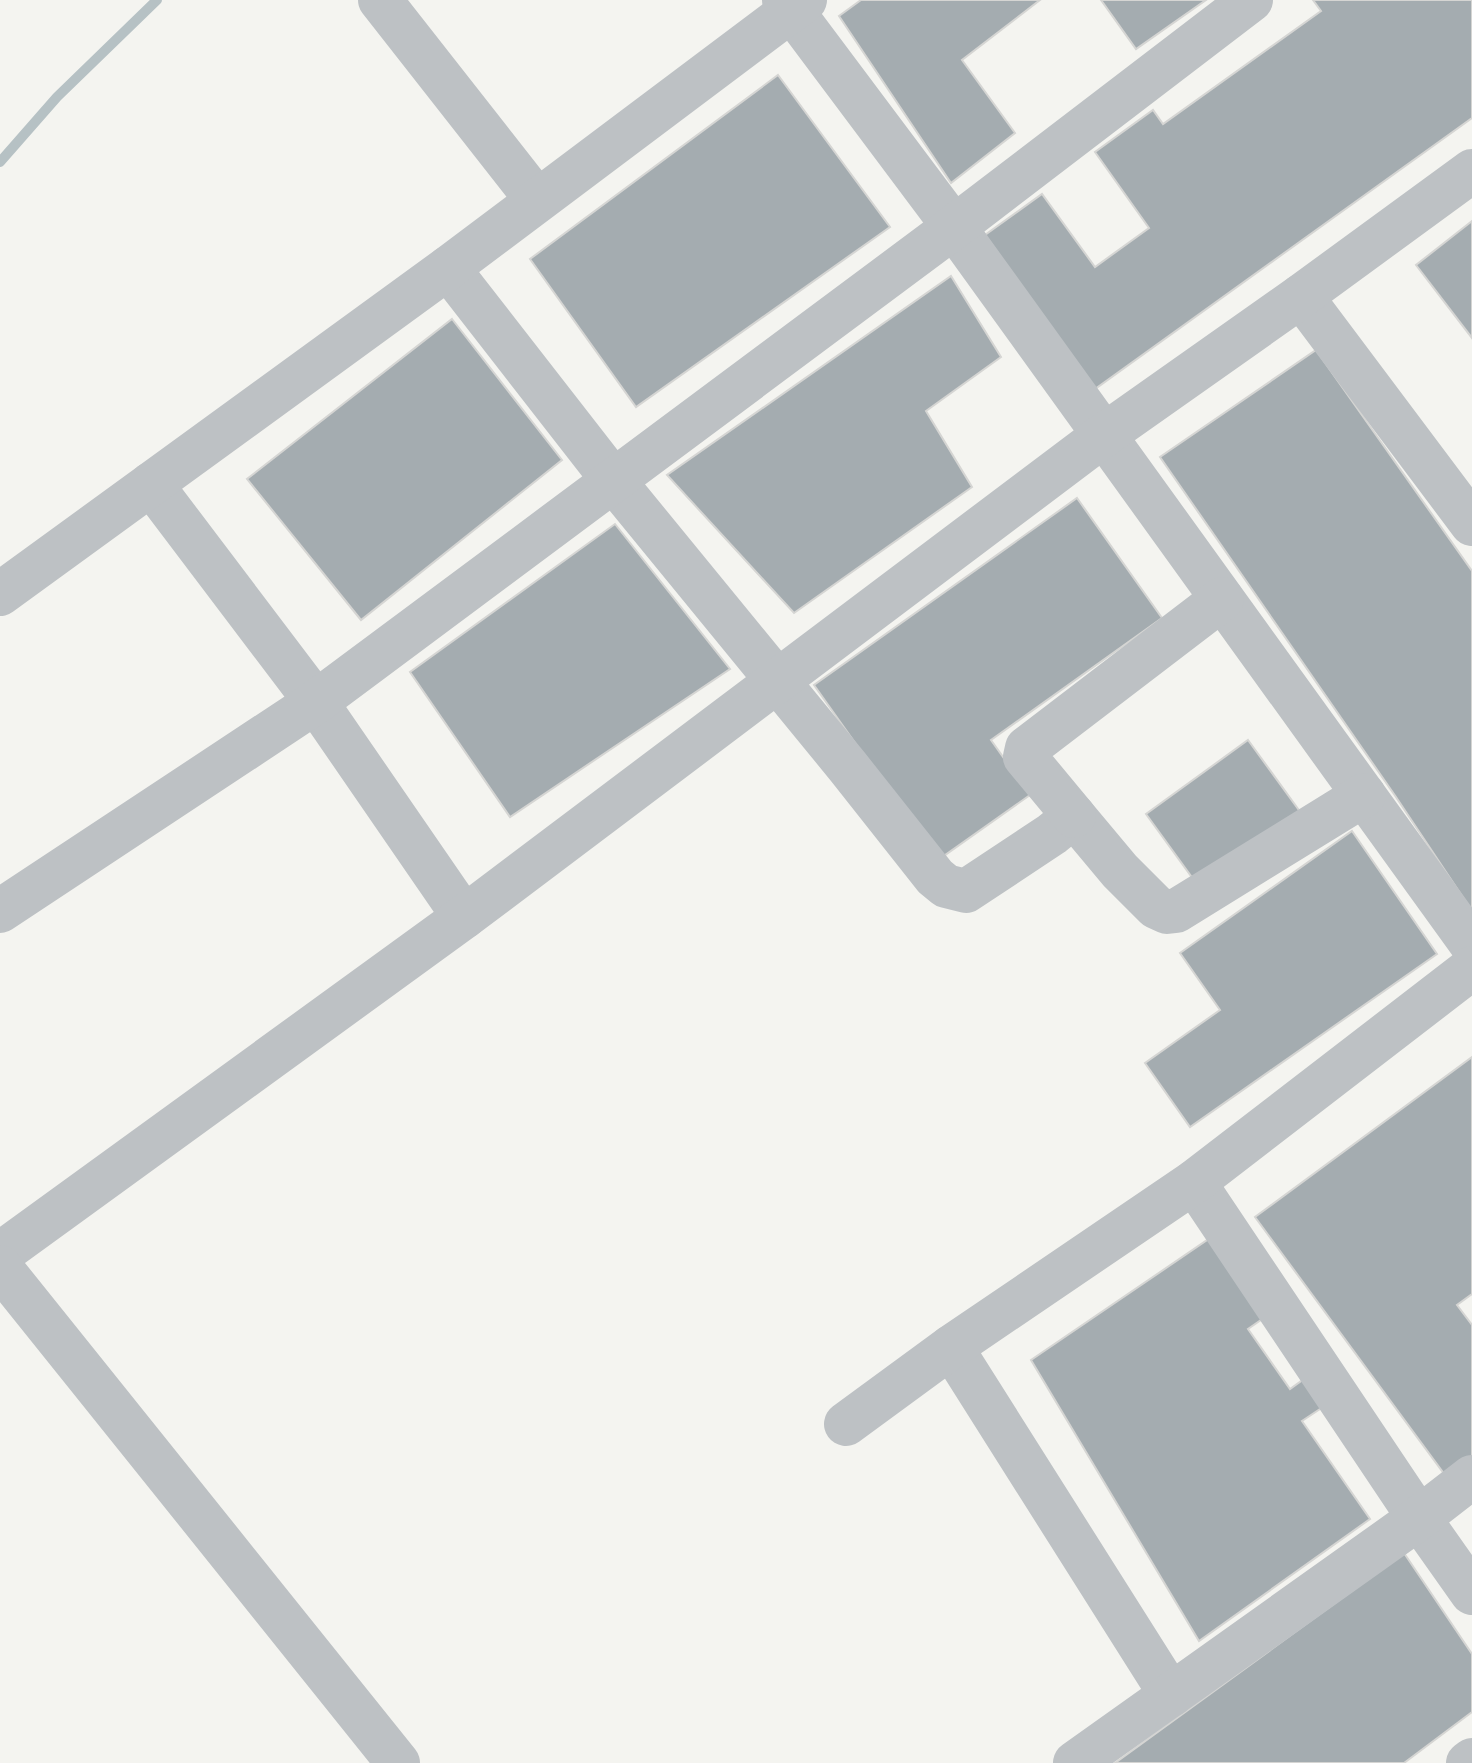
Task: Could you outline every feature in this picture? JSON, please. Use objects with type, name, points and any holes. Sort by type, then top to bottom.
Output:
[{"type":"street","points":[[380,0],[537,200]]},
{"type":"street","points":[[0,911],[316,702],[954,227],[1251,0]]},
{"type":"street","points":[[0,594],[448,268],[794,3],[1472,945]]},
{"type":"street","points":[[0,1254],[464,917],[1104,435],[1472,171]]},
{"type":"street","points":[[448,268],[613,480],[935,877],[946,886],[966,891],[1074,816]]},
{"type":"street","points":[[1301,296],[1472,524]]},
{"type":"street","points":[[151,484],[316,702],[464,917]]},
{"type":"street","points":[[1222,599],[1027,748],[1025,757],[1120,871],[1156,907],[1167,912],[1176,911],[1364,795]]},
{"type":"street","points":[[846,1424],[951,1347],[1194,1182],[1472,968]]},
{"type":"street","points":[[1194,1182],[1472,1593]]},
{"type":"street","points":[[0,1267],[398,1763]]},
{"type":"street","points":[[951,1347],[1171,1695]]},
{"type":"street","points":[[1075,1763],[1472,1477]]},
{"type":"building","points":[[861,0],[1040,0],[962,60],[1015,133],[951,183],[839,16]]},
{"type":"building","points":[[1101,0],[1206,0],[1136,49]]},
{"type":"building","points":[[1313,0],[1472,0],[1472,118],[1095,389],[985,235],[1042,194],[1095,267],[1149,228],[1095,152],[1153,110],[1163,124],[1321,11]]},
{"type":"building","points":[[778,75],[890,227],[636,407],[530,259]]},
{"type":"building","points":[[1472,221],[1472,338],[1416,265]]},
{"type":"building","points":[[951,276],[1001,357],[926,411],[972,487],[794,613],[667,475]]},
{"type":"building","points":[[452,319],[562,460],[361,620],[247,479]]},
{"type":"building","points":[[1316,350],[1472,571],[1472,911],[1160,457]]},
{"type":"building","points":[[1077,498],[1162,618],[991,740],[1030,795],[938,860],[814,685]]},
{"type":"building","points":[[615,524],[730,669],[510,817],[410,672]]},
{"type":"building","points":[[1248,740],[1301,813],[1199,887],[1146,814]]},
{"type":"building","points":[[1352,831],[1437,954],[1190,1127],[1145,1063],[1220,1010],[1180,953]]},
{"type":"building","points":[[1472,1057],[1472,1294],[1457,1305],[1472,1325],[1472,1456],[1445,1475],[1255,1217]]},
{"type":"building","points":[[1216,1234],[1271,1313],[1248,1329],[1290,1389],[1304,1379],[1323,1407],[1302,1421],[1370,1519],[1199,1641],[1031,1360]]},
{"type":"building","points":[[1404,1553],[1472,1654],[1472,1712],[1404,1763],[1115,1763]]},
{"type":"waterway","points":[[0,162],[57,97],[157,0]]}]
